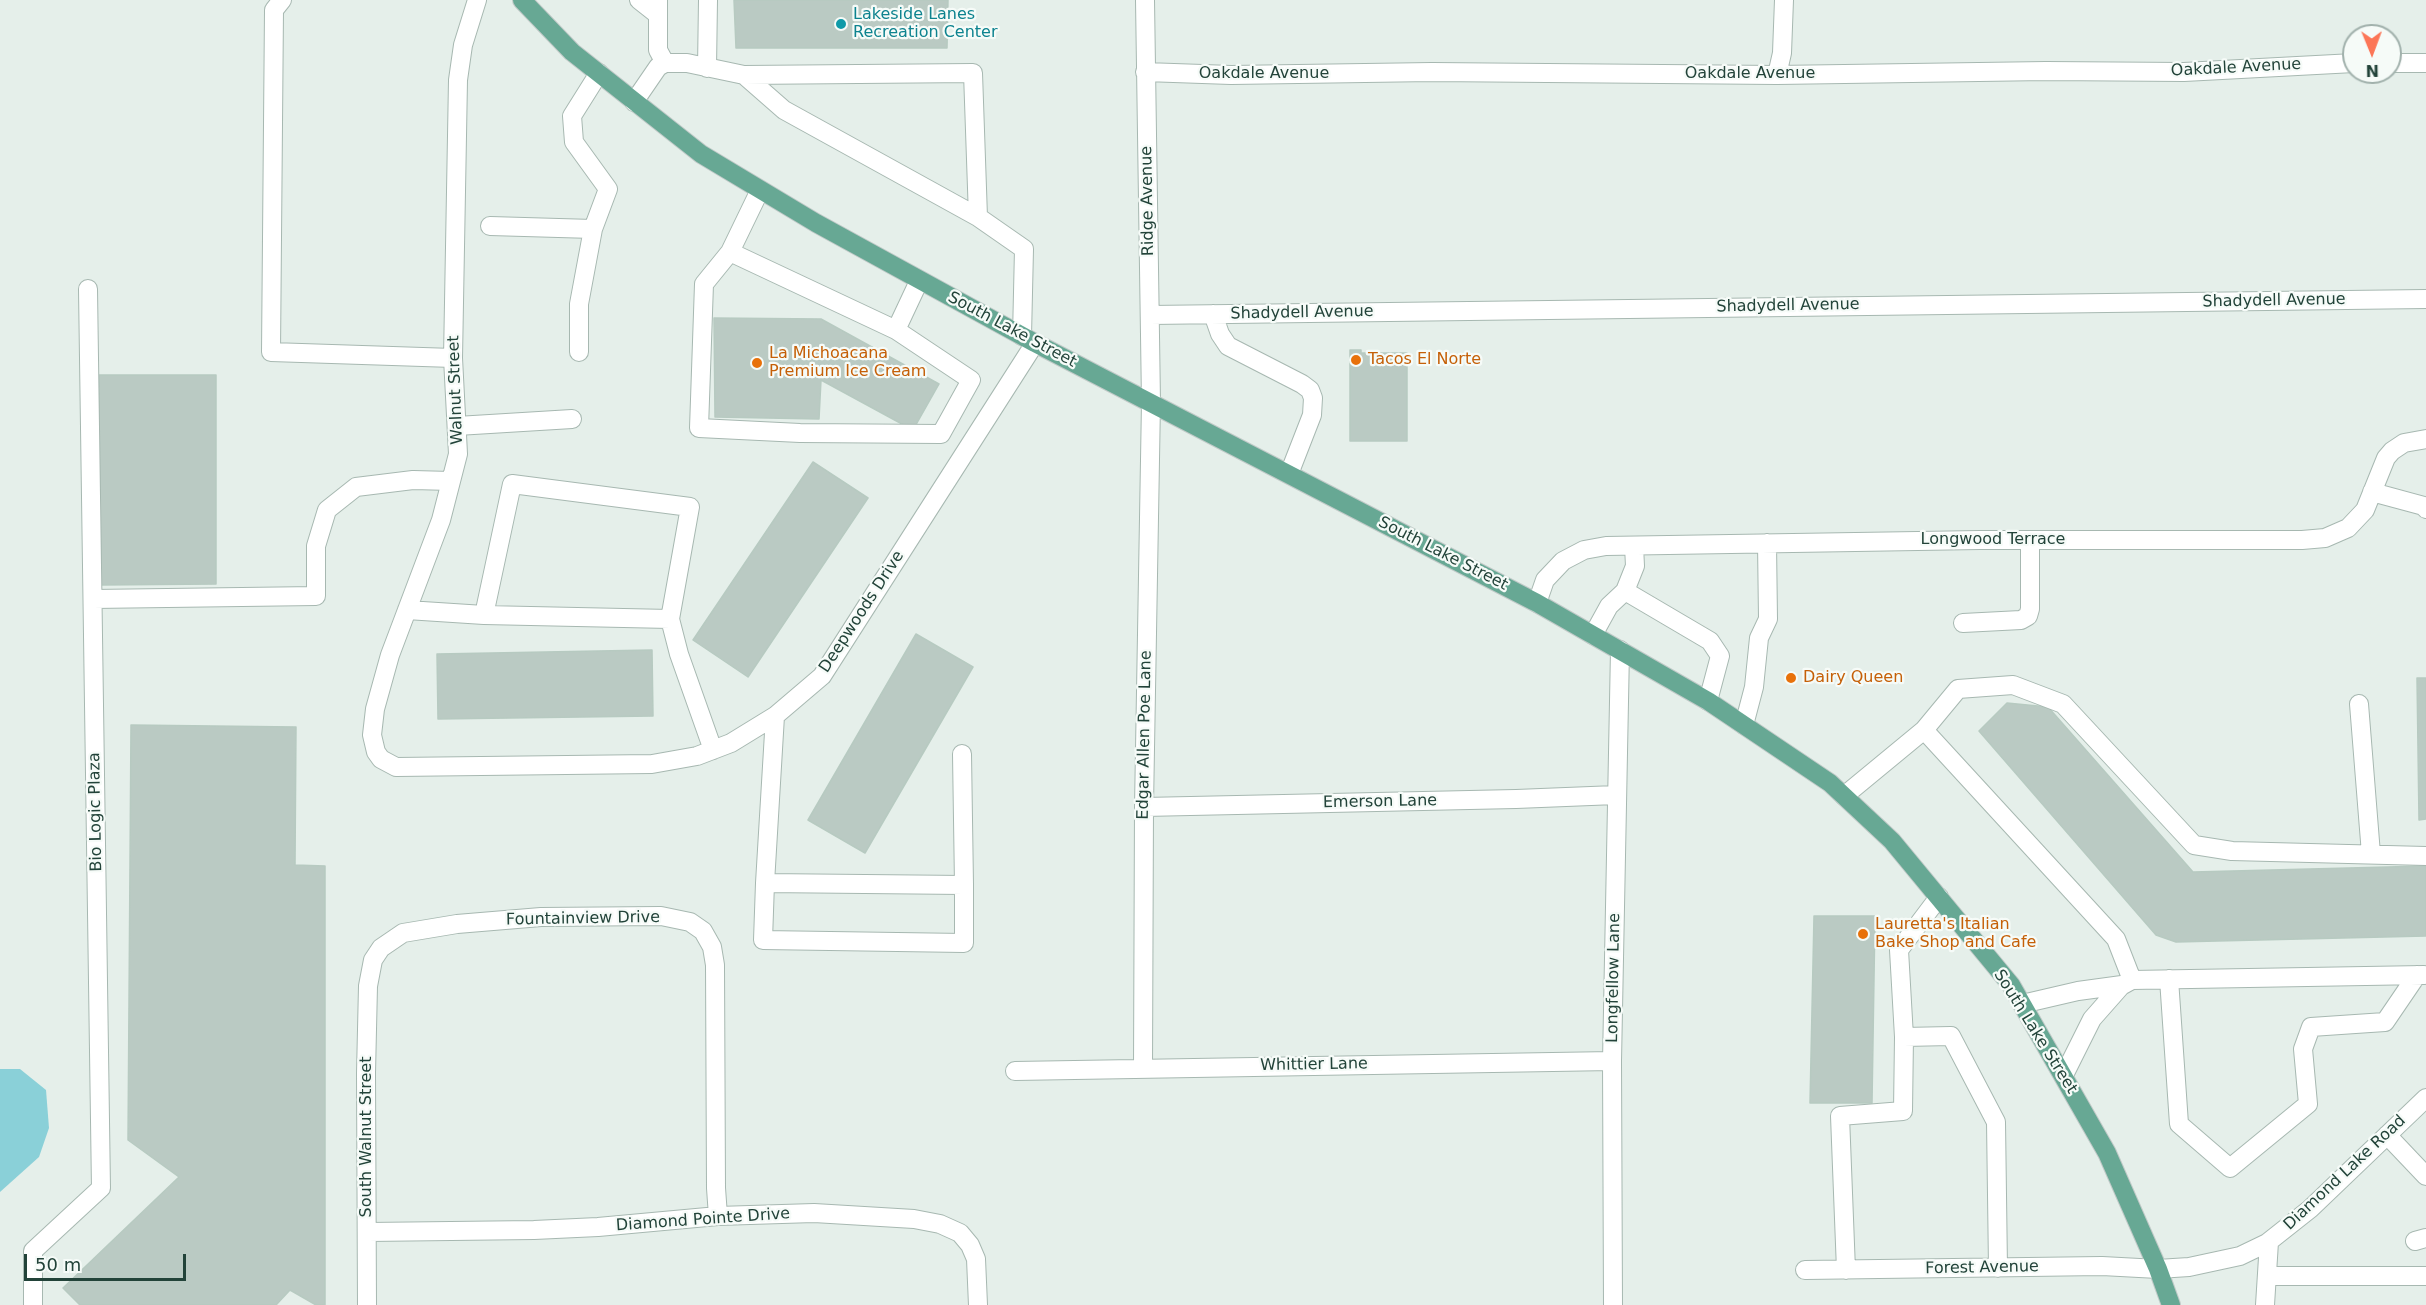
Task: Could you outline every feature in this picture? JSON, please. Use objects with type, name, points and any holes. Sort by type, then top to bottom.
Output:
[{"type":"main road","name":"South Lake Street","points":[[522,0],[572,52],[634,102],[701,154],[760,190],[1029,339],[1537,603],[1708,700],[1830,783],[1892,841],[2011,986],[2107,1153],[2158,1269],[2171,1305]]},
{"type":"street","points":[[282,0],[274,10],[272,352],[453,358]]},
{"type":"street","name":"Walnut Street","points":[[423,767],[396,767],[381,759],[376,752],[372,735],[375,709],[390,655],[441,520],[458,454],[453,358],[458,80],[463,45],[476,0]]},
{"type":"street","points":[[639,0],[658,7],[658,50],[665,63]]},
{"type":"street","points":[[707,68],[708,0]]},
{"type":"street","name":"Ridge Avenue","points":[[1145,0],[1151,402]]},
{"type":"street","points":[[1777,75],[1782,53],[1784,0]]},
{"type":"street","points":[[634,102],[658,67],[665,63],[687,63],[744,75],[973,73],[978,218]]},
{"type":"street","points":[[2402,63],[2426,63]]},
{"type":"street","name":"Oakdale Avenue","points":[[1146,72],[1231,75],[1432,72],[1777,75],[2046,71],[2184,72],[2342,64]]},
{"type":"street","points":[[579,352],[579,304],[593,229],[608,189],[574,142],[572,116],[599,73]]},
{"type":"street","points":[[744,75],[784,110],[978,218],[1024,249],[1029,339]]},
{"type":"street","points":[[730,252],[896,330],[971,380],[940,434],[800,433],[699,428],[704,284],[730,252],[760,190]]},
{"type":"street","points":[[490,226],[593,229]]},
{"type":"street","points":[[896,330],[919,280]]},
{"type":"street","name":"Bio Logic Plaza","points":[[33,1305],[33,1251],[101,1188],[88,289]]},
{"type":"street","name":"Shadydell Avenue","points":[[1150,315],[2426,299]]},
{"type":"street","points":[[1213,314],[1220,334],[1228,346],[1310,390],[1313,398],[1312,415],[1289,474]]},
{"type":"street","name":"Deepwoods Drive","points":[[423,767],[652,764],[697,756],[713,750],[731,743],[775,717],[822,676],[983,424],[1029,339]]},
{"type":"street","name":"Edgar Allen Poe Lane","points":[[1143,1068],[1144,807],[1151,402]]},
{"type":"street","points":[[955,409],[983,424]]},
{"type":"street","points":[[457,426],[572,419]]},
{"type":"street","name":"Longwood Terrace","points":[[1537,603],[1545,580],[1563,561],[1584,550],[1606,546],[2325,538],[2348,528],[2365,510],[2386,458],[2392,451],[2404,443],[2426,440]]},
{"type":"street","points":[[93,599],[316,596],[316,546],[327,510],[356,487],[413,480],[451,482]]},
{"type":"street","points":[[484,615],[512,484],[690,507],[670,619],[679,654],[713,750]]},
{"type":"street","points":[[2373,492],[2424,506],[2426,509]]},
{"type":"street","points":[[1963,623],[2021,620],[2028,616],[2030,609],[2030,540]]},
{"type":"street","points":[[1744,725],[1754,687],[1759,638],[1768,619],[1767,543]]},
{"type":"street","points":[[1593,635],[1609,606],[1624,591],[1635,566],[1634,546]]},
{"type":"street","points":[[1624,591],[1710,641],[1720,656],[1708,700]]},
{"type":"street","points":[[407,610],[484,615],[670,619]]},
{"type":"street","name":"Longfellow Lane","points":[[1614,1305],[1612,1061],[1620,650]]},
{"type":"street","points":[[1844,796],[1924,730],[1958,689],[2013,685],[2063,704],[2194,845],[2232,851],[2426,856]]},
{"type":"street","points":[[2358,704],[2371,854]]},
{"type":"street","points":[[775,717],[763,940],[964,943],[962,754]]},
{"type":"street","points":[[1924,730],[2116,939],[2127,983]]},
{"type":"street","name":"Emerson Lane","points":[[1144,807],[1616,795]]},
{"type":"street","points":[[765,883],[964,885]]},
{"type":"street","points":[[1846,1270],[1840,1116],[1903,1111],[1904,1037],[1899,950],[1938,897]]},
{"type":"street","name":"Fountainview Drive","points":[[371,969],[373,960],[381,948],[403,933],[457,924],[541,917],[661,916],[690,922],[703,931],[712,947],[715,965],[718,1216]]},
{"type":"street","name":"South Walnut Street","points":[[367,1305],[366,1073],[368,986],[371,969]]},
{"type":"street","points":[[2169,979],[2179,1124],[2230,1168],[2308,1104],[2303,1049],[2310,1027],[2385,1022],[2422,975]]},
{"type":"street","points":[[2022,1004],[2078,991],[2169,979],[2422,975]]},
{"type":"street","points":[[2064,1075],[2092,1019],[2127,983]]},
{"type":"street","points":[[1904,1037],[1951,1036],[1996,1122],[1998,1268]]},
{"type":"street","name":"Whittier Lane","points":[[1016,1071],[1612,1061]]},
{"type":"street","name":"Diamond Lake Road","points":[[2158,1269],[2189,1267],[2240,1256],[2269,1242],[2310,1209],[2426,1098]]},
{"type":"street","points":[[2387,1135],[2426,1176]]},
{"type":"street","name":"Diamond Pointe Drive","points":[[368,1232],[544,1230],[718,1216],[814,1214],[914,1219],[940,1224],[960,1233],[970,1245],[976,1259],[978,1305]]},
{"type":"street","points":[[2265,1305],[2269,1242]]},
{"type":"street","name":"Forest Avenue","points":[[1805,1270],[2102,1266],[2158,1269]]},
{"type":"street","points":[[2267,1276],[2426,1276]]},
{"type":"water","points":[[0,1069],[20,1069],[46,1090],[49,1128],[39,1157],[0,1192]]},
{"type":"building","name":"Lakeside Lanes Recreation Center","points":[[734,0],[948,0],[947,48],[736,48]]},
{"type":"building","points":[[714,318],[821,319],[939,384],[913,430],[821,380],[819,419],[715,417]]},
{"type":"building","points":[[1350,350],[1361,350],[1361,353],[1407,353],[1407,441],[1350,441]]},
{"type":"building","points":[[99,375],[216,375],[216,584],[100,585]]},
{"type":"building","points":[[813,462],[868,498],[748,677],[693,640]]},
{"type":"building","points":[[916,634],[973,667],[865,853],[808,820]]},
{"type":"building","points":[[652,650],[653,716],[438,719],[437,654]]},
{"type":"building","points":[[2417,678],[2426,678],[2426,819],[2419,820]]},
{"type":"building","points":[[2007,703],[2048,707],[2193,872],[2426,866],[2426,936],[2176,942],[2156,935],[1979,731]]},
{"type":"building","points":[[131,725],[296,727],[295,865],[325,866],[325,1305],[316,1305],[290,1290],[276,1305],[80,1305],[63,1288],[179,1177],[128,1140]]},
{"type":"building","points":[[1814,916],[1875,916],[1872,1103],[1810,1103]]},
{"type":"place","name":"Lakeside Lanes Recreation Center","points":[[841,24]]},
{"type":"place","name":"Tacos El Norte","points":[[1356,360]]},
{"type":"place","name":"La Michoacana Premium Ice Cream","points":[[757,363]]},
{"type":"place","name":"Dairy Queen","points":[[1791,678]]},
{"type":"place","name":"Lauretta's Italian Bake Shop and Cafe","points":[[1863,934]]}]
